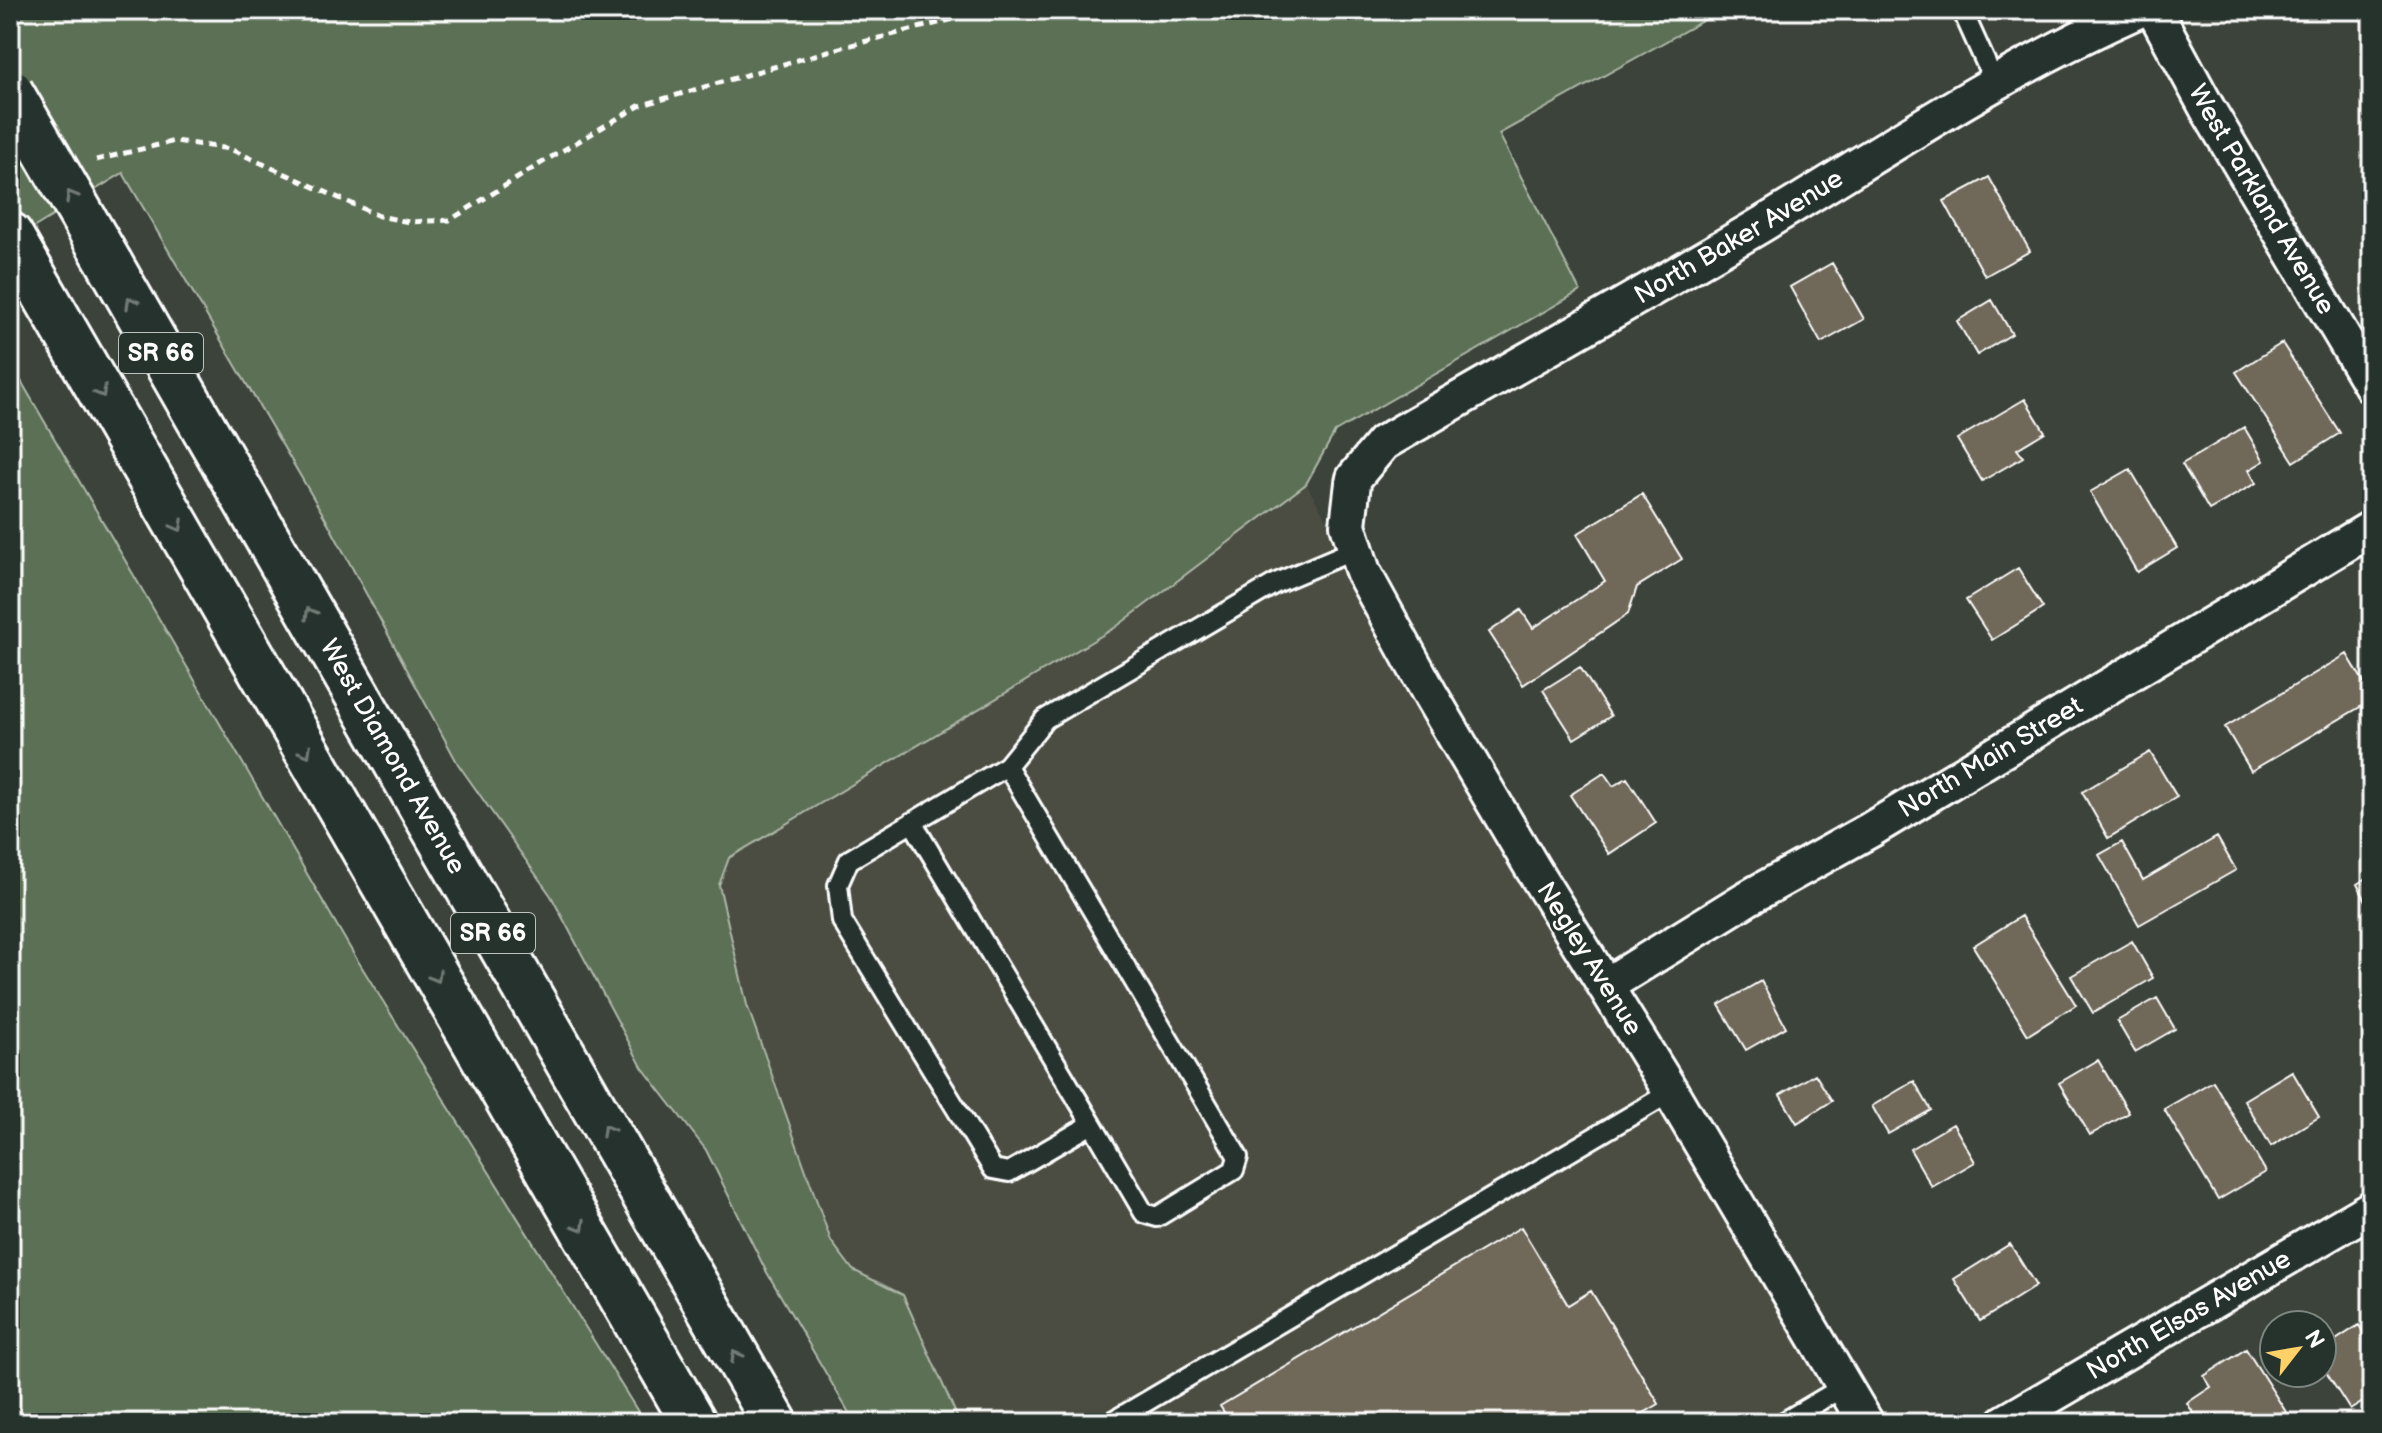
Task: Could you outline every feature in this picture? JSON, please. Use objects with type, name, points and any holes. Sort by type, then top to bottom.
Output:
[{"type":"main road","name":"West Diamond Avenue","points":[[10,91],[775,1423]]},
{"type":"main road","name":"SR 66","points":[[10,235],[694,1423]]},
{"type":"street","name":"North Baker Avenue","points":[[1353,483],[1383,443],[1761,225],[1994,81],[2076,37],[2139,10]]},
{"type":"street","name":"West Parkland Avenue","points":[[2154,10],[2207,108],[2372,386]]},
{"type":"street","name":"Negley Avenue","points":[[1353,483],[1348,525],[1363,572],[1431,696],[1533,869],[1607,985],[1866,1423]]},
{"type":"street","name":"North Main Street","points":[[1607,985],[1746,899],[1910,806],[2372,528]]},
{"type":"street","name":"North Elsas Avenue","points":[[2004,1423],[2372,1208]]},
{"type":"lane","points":[[1962,10],[1994,81]]},
{"type":"lane","points":[[1092,1124],[1009,1172],[993,1169],[842,921],[838,885],[849,860],[1007,766],[1045,719],[1276,583],[1354,550]]},
{"type":"lane","points":[[912,822],[1144,1213],[1157,1217],[1234,1170],[1238,1157],[1007,766]]},
{"type":"lane","points":[[1110,1423],[1671,1092]]},
{"type":"lane","points":[[1782,1423],[1843,1387]]},
{"type":"path","points":[[84,166],[175,141],[230,149],[379,216],[409,222],[450,220],[639,106],[832,50],[989,10]]},
{"type":"shaded area","points":[[1306,484],[1854,1423],[960,1423],[903,1295],[853,1270],[831,1241],[748,1005],[719,885],[729,858],[1116,627]]},
{"type":"green space","points":[[10,10],[1722,10],[1499,134],[1580,291],[1335,432],[1306,484],[1116,627],[729,858],[719,885],[747,1005],[831,1241],[853,1270],[903,1295],[960,1423],[855,1423],[765,1269],[706,1150],[642,1067],[551,896],[458,764],[328,523],[123,173],[10,242]]},
{"type":"green space","points":[[10,362],[353,953],[645,1423],[10,1423]]},
{"type":"building","points":[[1989,177],[2030,251],[1985,276],[1944,201]]},
{"type":"building","points":[[1832,263],[1864,319],[1821,343],[1790,287]]},
{"type":"building","points":[[1992,300],[2012,334],[1977,355],[1957,321]]},
{"type":"building","points":[[2282,343],[2340,433],[2294,462],[2236,372]]},
{"type":"building","points":[[2025,399],[2045,432],[2017,449],[2023,457],[1982,481],[1957,439]]},
{"type":"building","points":[[2244,427],[2264,461],[2249,470],[2256,483],[2209,510],[2182,464]]},
{"type":"building","points":[[2130,469],[2177,548],[2137,572],[2090,492]]},
{"type":"building","points":[[1642,494],[1682,559],[1637,587],[1628,614],[1523,685],[1489,632],[1521,610],[1533,628],[1605,581],[1577,534]]},
{"type":"building","points":[[2018,568],[2043,608],[1992,640],[1966,600]]},
{"type":"building","points":[[2347,654],[2372,700],[2251,771],[2225,727]]},
{"type":"building","points":[[1580,667],[1611,716],[1574,739],[1543,690]]},
{"type":"building","points":[[2150,752],[2177,797],[2108,838],[2082,792]]},
{"type":"building","points":[[1604,773],[1613,786],[1627,778],[1656,823],[1609,854],[1570,795]]},
{"type":"building","points":[[2217,837],[2236,870],[2139,925],[2099,855],[2122,842],[2143,880]]},
{"type":"building","points":[[2372,875],[2372,912],[2357,884]]},
{"type":"building","points":[[2021,916],[2076,1005],[2028,1035],[1973,946]]},
{"type":"building","points":[[2132,941],[2153,978],[2093,1013],[2071,976]]},
{"type":"building","points":[[1761,981],[1786,1027],[1746,1050],[1719,1005]]},
{"type":"building","points":[[2157,998],[2175,1029],[2135,1052],[2117,1021]]},
{"type":"building","points":[[2098,1060],[2129,1113],[2090,1135],[2059,1083]]},
{"type":"building","points":[[2292,1071],[2319,1117],[2271,1146],[2244,1100]]},
{"type":"building","points":[[1815,1074],[1832,1101],[1797,1123],[1780,1095]]},
{"type":"building","points":[[1914,1081],[1931,1110],[1888,1134],[1872,1106]]},
{"type":"building","points":[[2213,1081],[2266,1172],[2218,1200],[2164,1109]]},
{"type":"building","points":[[1953,1124],[1975,1162],[1932,1187],[1910,1149]]},
{"type":"building","points":[[1521,1227],[1568,1305],[1591,1291],[1659,1404],[1627,1423],[1231,1423],[1220,1406]]},
{"type":"building","points":[[2010,1244],[2036,1286],[1980,1321],[1954,1279]]},
{"type":"building","points":[[2359,1325],[2372,1347],[2372,1377],[2362,1383],[2371,1397],[2350,1410],[2337,1389],[2338,1339]]},
{"type":"building","points":[[2246,1349],[2258,1368],[2258,1389],[2271,1389],[2293,1423],[2200,1423],[2187,1403],[2211,1387],[2204,1376]]}]
